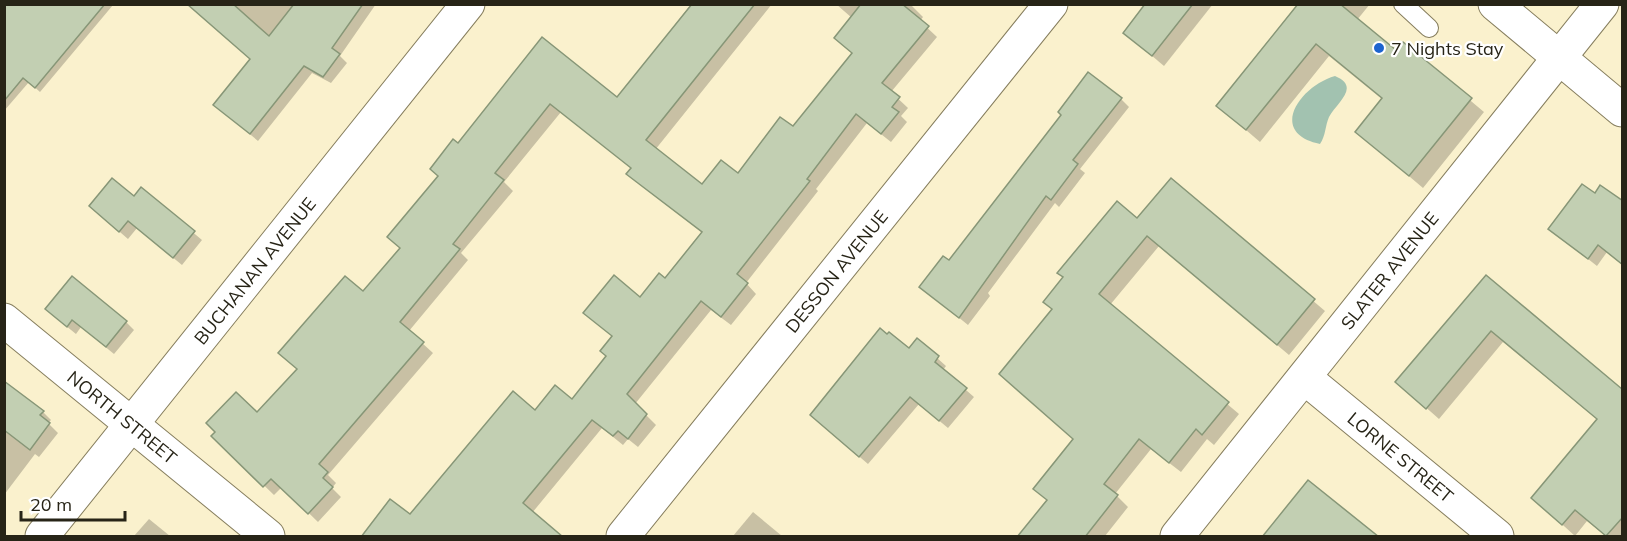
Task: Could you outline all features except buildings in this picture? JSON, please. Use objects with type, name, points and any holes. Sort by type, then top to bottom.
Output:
[{"type":"street","name":"BUCHANAN AVENUE","points":[[42,537],[468,4]]},
{"type":"street","name":"DESSON AVENUE","points":[[623,537],[1051,4]]},
{"type":"street","points":[[1495,4],[1623,110]]},
{"type":"street","name":"SLATER AVENUE","points":[[1177,537],[1602,4]]},
{"type":"street","name":"NORTH STREET","points":[[4,320],[268,537]]},
{"type":"street","name":"LORNE STREET","points":[[1305,378],[1497,537]]},
{"type":"lane","points":[[1402,4],[1429,28]]},
{"type":"shaded area","points":[[1335,76],[1343,80],[1347,90],[1329,117],[1320,144],[1304,138],[1295,130],[1292,120],[1294,110],[1310,89]]},
{"type":"place","name":"7 Nights Stay","points":[[1379,48]]}]
